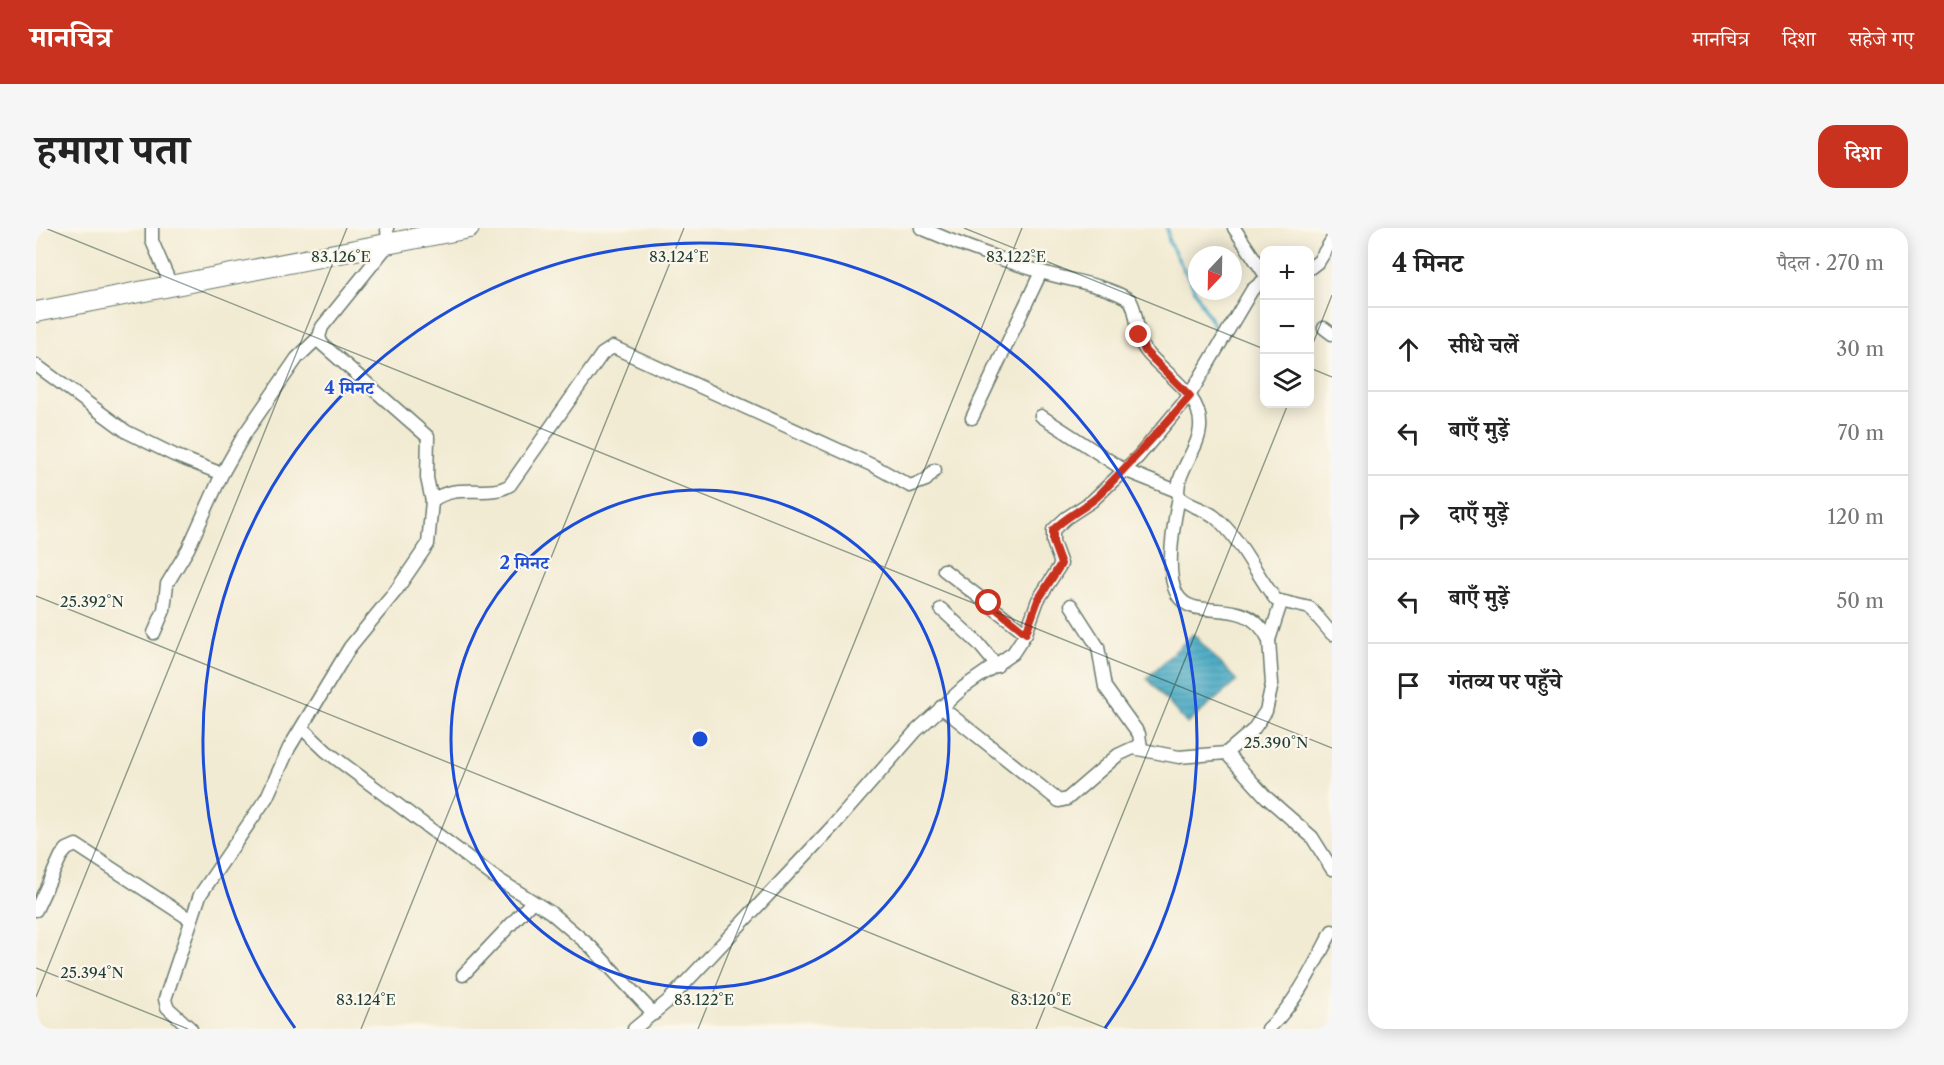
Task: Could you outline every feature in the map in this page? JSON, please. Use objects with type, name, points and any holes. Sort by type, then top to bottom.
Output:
[{"type":"main road","points":[[36,312],[171,285],[387,236],[469,228]]},
{"type":"street","points":[[152,228],[152,240],[171,285]]},
{"type":"street","points":[[921,228],[1041,272],[1096,286],[1130,300],[1137,313],[1139,335],[1145,351],[1190,396],[1201,425],[1178,494],[1169,557],[1174,592],[1179,599],[1194,608],[1231,611],[1250,616],[1259,623],[1269,640]]},
{"type":"street","points":[[1234,228],[1260,267]]},
{"type":"street","points":[[154,633],[164,610],[167,584],[192,541],[222,474],[261,407],[297,358],[319,337],[322,327],[387,236]]},
{"type":"street","points":[[1314,265],[1332,240]]},
{"type":"street","points":[[972,417],[1041,272]]},
{"type":"street","points":[[634,1029],[654,1014],[833,826],[897,749],[941,707],[1013,653],[1026,633],[1038,600],[1061,564],[1053,542],[1053,530],[1066,518],[1092,501],[1124,470],[1190,396],[1252,290],[1260,283]]},
{"type":"street","points":[[191,1029],[167,1007],[165,999],[200,895],[249,827],[267,797],[289,748],[303,729],[350,647],[425,551],[430,537],[432,501],[427,478],[430,444],[428,437],[322,344],[319,337]]},
{"type":"street","points":[[432,501],[449,492],[497,490],[510,485],[602,354],[613,347],[876,467],[910,486],[926,480],[935,470]]},
{"type":"street","points":[[36,365],[127,432],[174,455],[222,474]]},
{"type":"street","points":[[941,707],[1059,801],[1067,799],[1125,750],[1141,748],[1179,758],[1226,753],[1253,730],[1266,711],[1272,684],[1269,640],[1277,614],[1272,595],[1245,552],[1226,528],[1208,512],[1191,506],[1178,494],[1124,470],[1041,416]]},
{"type":"street","points":[[944,570],[1026,633]]},
{"type":"street","points":[[1071,605],[1098,647],[1105,687],[1139,734],[1141,748]]},
{"type":"street","points":[[1277,614],[1310,608],[1332,634]]},
{"type":"street","points":[[941,609],[978,643],[997,666]]},
{"type":"street","points":[[303,729],[326,751],[493,876],[550,912],[591,947],[654,1014]]},
{"type":"street","points":[[1226,753],[1266,797],[1312,837],[1328,858],[1332,869]]},
{"type":"street","points":[[36,910],[54,869],[72,847],[191,920]]},
{"type":"street","points":[[463,975],[532,902]]},
{"type":"street","points":[[1268,1029],[1289,1005],[1305,981],[1332,931]]},
{"type":"water","points":[[1193,634],[1237,681],[1187,724],[1147,678]]},
{"type":"waterway","points":[[1167,228],[1169,242],[1214,326]]},
{"type":"route","points":[[989,603],[1026,633],[1032,611],[1061,564],[1058,550],[1053,542],[1053,530],[1066,518],[1085,508],[1138,457],[1190,396],[1145,351],[1139,335]]}]
